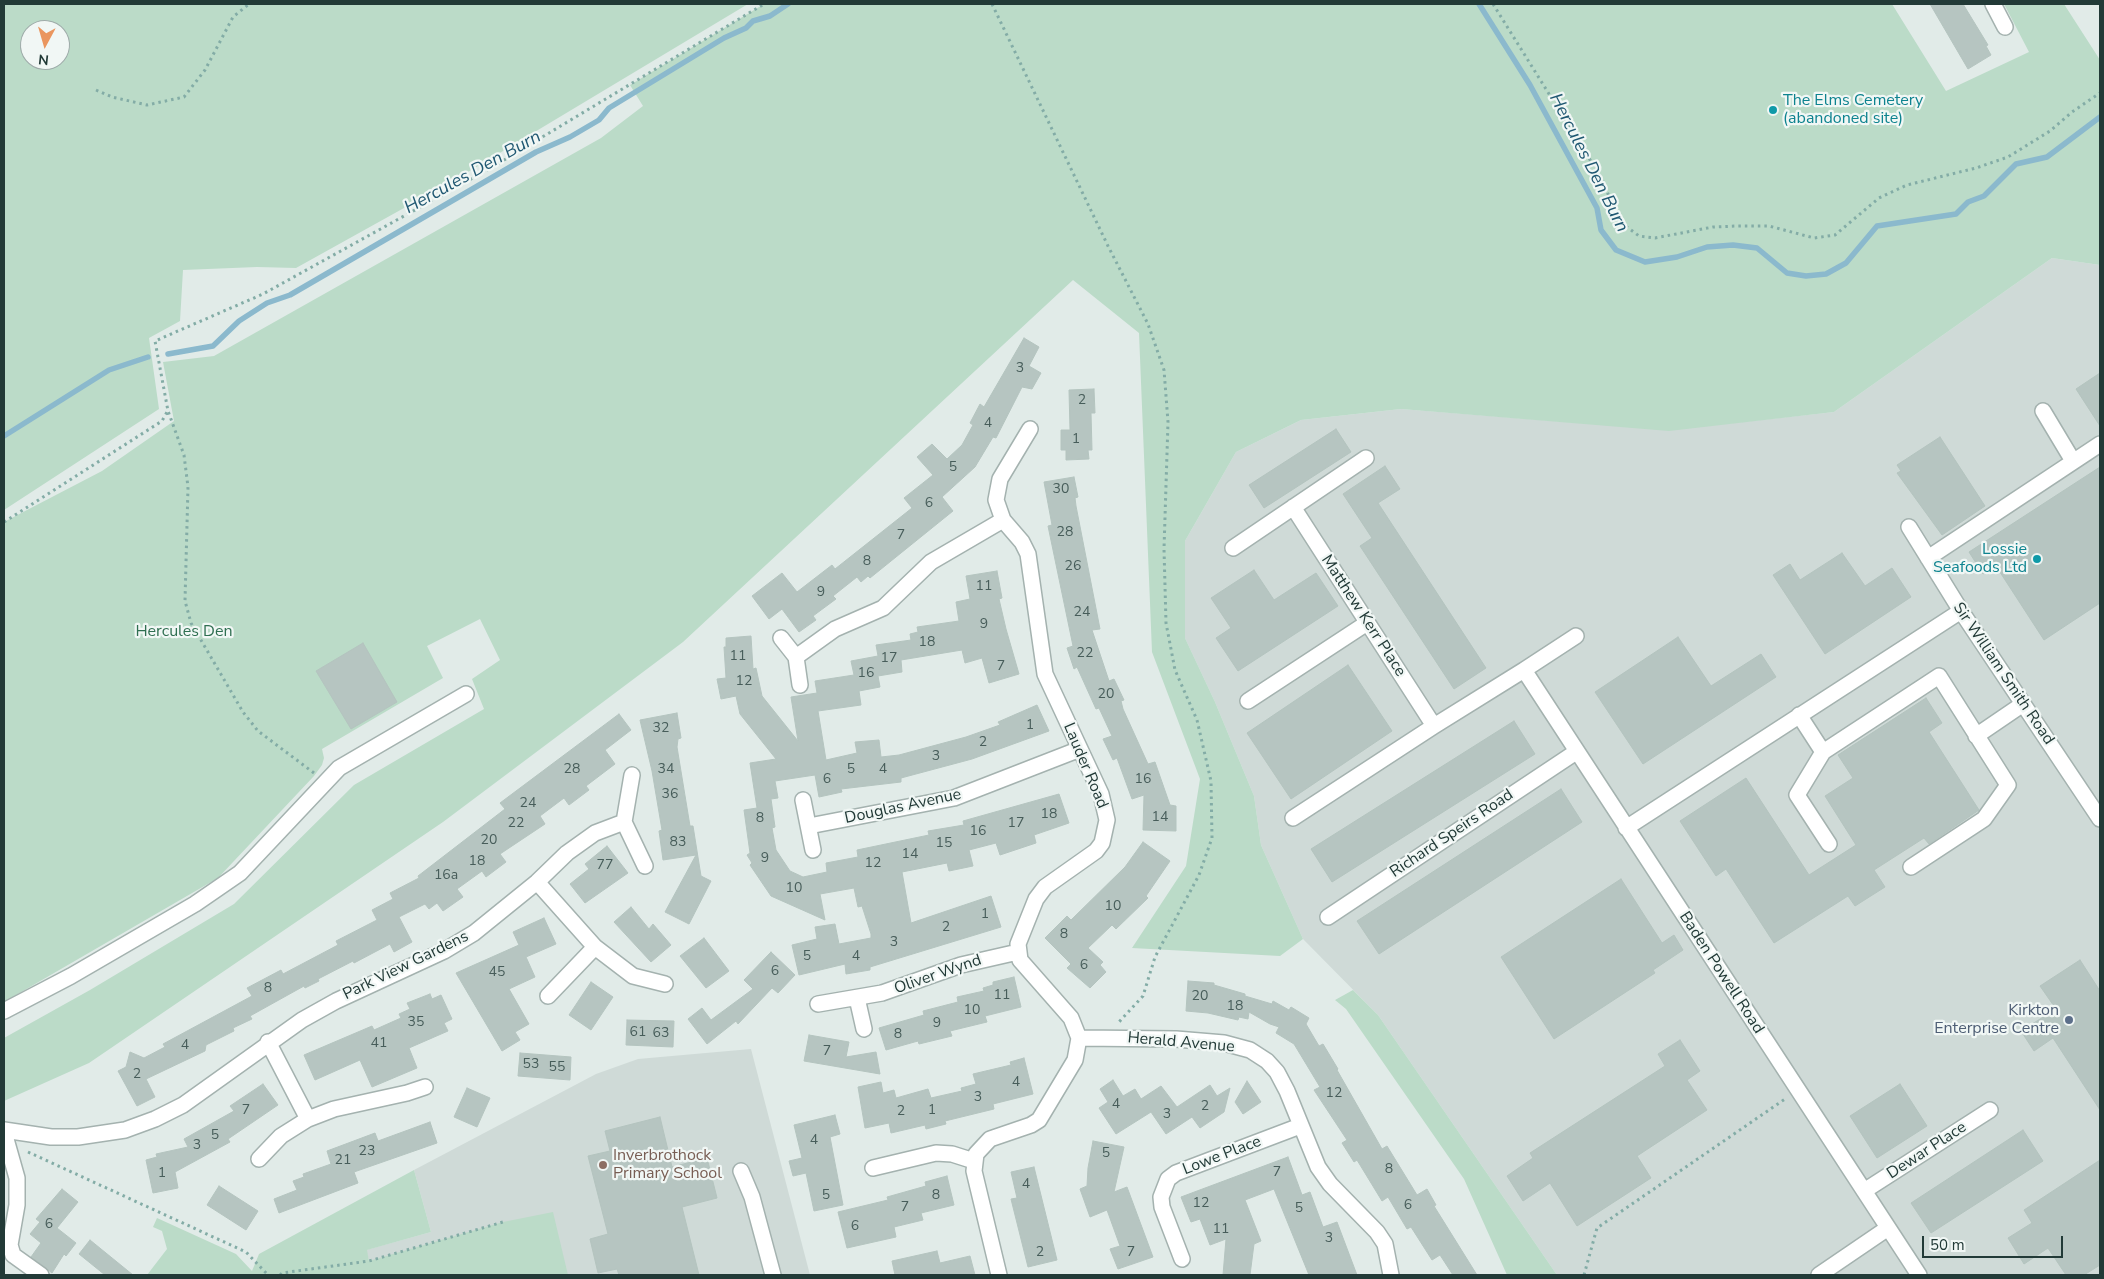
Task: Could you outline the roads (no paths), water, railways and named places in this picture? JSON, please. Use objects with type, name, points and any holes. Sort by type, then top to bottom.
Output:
[{"type":"street","points":[[1993,4],[2005,27]]},
{"type":"street","points":[[2043,411],[2074,461]]},
{"type":"street","points":[[796,657],[830,632],[883,608],[931,562],[1003,520],[998,509],[996,489],[1004,470],[1030,429]]},
{"type":"street","points":[[1928,558],[2100,444]]},
{"type":"street","points":[[1233,548],[1366,458]]},
{"type":"street","name":"Matthew Kerr Place","points":[[1292,507],[1434,726]]},
{"type":"street","name":"Lauder Road","points":[[1003,520],[1022,542],[1028,554],[1045,674],[1105,807],[1105,832],[1096,851],[1046,887],[1036,899],[1018,944],[1018,952]]},
{"type":"street","name":"Sir William Smith Road","points":[[1909,528],[1961,611],[2100,819]]},
{"type":"street","points":[[1626,828],[1961,611]]},
{"type":"street","points":[[1248,701],[1367,623]]},
{"type":"street","points":[[1293,818],[1576,636]]},
{"type":"street","points":[[781,638],[796,657],[800,685]]},
{"type":"street","name":"Baden Powell Road","points":[[1524,670],[1919,1275]]},
{"type":"street","points":[[1829,844],[1797,795],[1823,752],[1939,676],[2008,785],[1984,819],[1910,867]]},
{"type":"street","points":[[4,1011],[71,976],[196,904],[240,873],[325,781],[340,768],[466,694]]},
{"type":"street","points":[[1976,736],[2023,704]]},
{"type":"street","points":[[1799,715],[1823,752]]},
{"type":"street","name":"Douglas Avenue","points":[[809,826],[954,798],[1080,749]]},
{"type":"street","name":"Richard Speirs Road","points":[[1328,917],[1576,752]]},
{"type":"street","points":[[632,775],[624,822],[645,866]]},
{"type":"street","points":[[803,800],[813,850]]},
{"type":"street","name":"Park View Gardens","points":[[4,1131],[51,1137],[102,1135],[125,1130],[155,1119],[183,1104],[268,1042],[336,1001],[452,946],[474,932],[537,882],[567,853],[595,833],[624,822]]},
{"type":"street","points":[[537,882],[595,947],[634,976],[665,984]]},
{"type":"street","points":[[548,996],[595,947]]},
{"type":"street","points":[[999,1275],[974,1171],[974,1161],[981,1147],[990,1139],[1031,1125],[1039,1120],[1075,1060],[1079,1038],[1071,1018],[1027,968],[1018,952]]},
{"type":"street","name":"Oliver Wynd","points":[[818,1004],[858,998],[900,988],[961,965],[1018,952]]},
{"type":"street","points":[[858,998],[864,1029]]},
{"type":"street","name":"Herald Avenue","points":[[1079,1038],[1104,1036],[1224,1043],[1250,1050],[1267,1060],[1277,1072],[1318,1167],[1330,1184],[1377,1232],[1385,1244],[1392,1275]]},
{"type":"street","points":[[268,1042],[308,1119]]},
{"type":"street","points":[[259,1160],[281,1136],[308,1119],[334,1109],[407,1093],[425,1087]]},
{"type":"street","name":"Dewar Place","points":[[1864,1191],[1990,1110]]},
{"type":"street","name":"Lowe Place","points":[[1182,1259],[1162,1207],[1161,1197],[1168,1179],[1176,1173],[1300,1126]]},
{"type":"street","points":[[4,1131],[17,1178],[17,1205],[10,1245],[13,1255],[41,1275]]},
{"type":"street","points":[[873,1168],[936,1153],[952,1154],[974,1161]]},
{"type":"street","points":[[741,1171],[752,1197],[773,1275]]},
{"type":"street","points":[[1819,1275],[1888,1228]]},
{"type":"waterway","name":"Hercules Den Burn","points":[[168,354],[213,346],[239,321],[267,303],[290,295],[536,152],[570,137],[599,120],[609,108],[724,38],[746,28],[753,21],[770,16],[788,4]]},
{"type":"waterway","name":"Hercules Den Burn","points":[[1479,4],[1530,85],[1597,208],[1601,230],[1616,250],[1645,262],[1677,257],[1707,247],[1733,245],[1757,248],[1787,273],[1806,276],[1826,274],[1846,263],[1877,226],[1956,214],[1968,202],[1984,196],[2016,164],[2047,157],[2100,117]]},
{"type":"waterway","name":"Hercules Den Burn","points":[[4,436],[109,370],[148,357]]},
{"type":"place","name":"The Elms Cemetery (abandoned site)","points":[[1773,110]]},
{"type":"place","name":"Lossie Seafoods Ltd","points":[[2037,559]]},
{"type":"place","name":"Kirkton Enterprise Centre","points":[[2069,1020]]},
{"type":"place","name":"Inverbrothock Primary School","points":[[603,1165]]},
{"type":"park label","name":"Hercules Den","points":[[184,632]]}]
